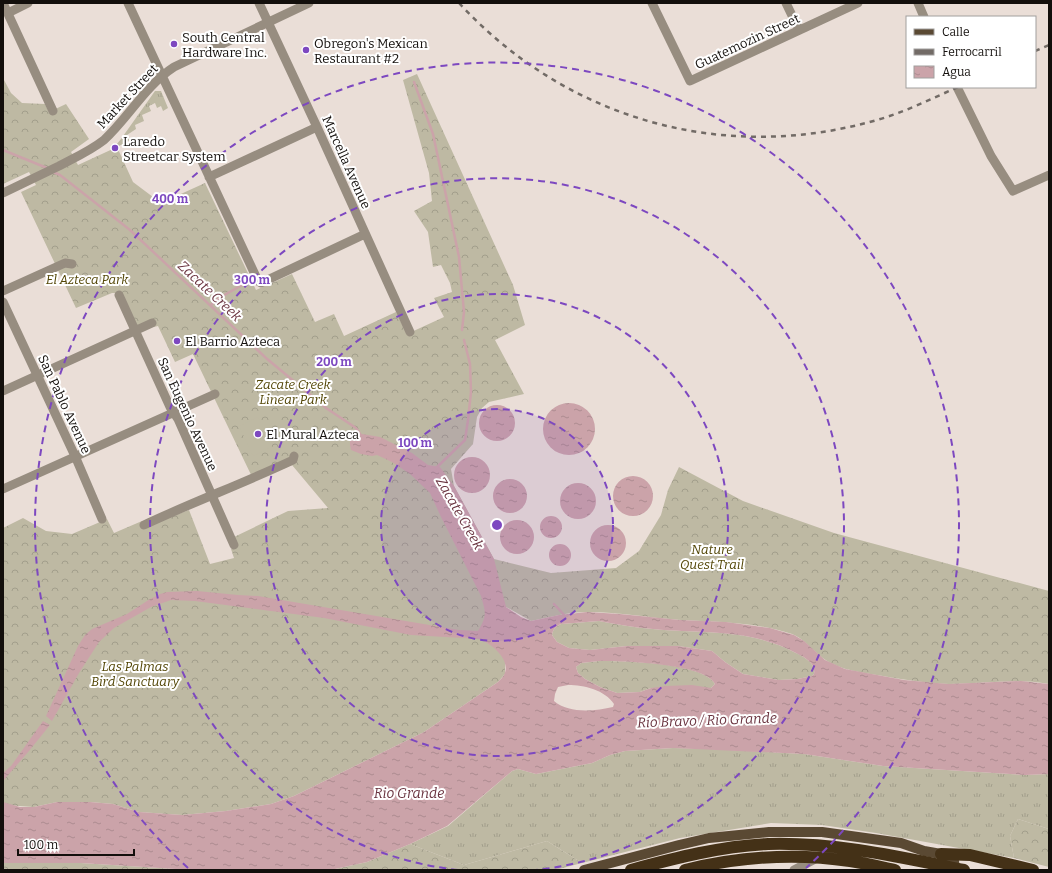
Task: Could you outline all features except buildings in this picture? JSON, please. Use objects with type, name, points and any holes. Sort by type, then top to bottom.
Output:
[{"type":"highway","points":[[631,870],[717,850],[768,844],[851,848],[958,869]]},
{"type":"highway","points":[[941,854],[970,855],[1034,870]]},
{"type":"highway","points":[[685,870],[750,859],[775,858],[817,858],[850,861],[896,870]]},
{"type":"main road","points":[[584,870],[709,838],[769,832],[822,832],[853,835],[901,843],[924,851],[941,854],[954,861],[958,869]]},
{"type":"street","points":[[4,3],[53,111]]},
{"type":"street","points":[[8,13],[28,3]]},
{"type":"street","points":[[128,3],[259,282],[261,283],[365,234]]},
{"type":"street","name":"Marcella Avenue","points":[[259,3],[410,332]]},
{"type":"street","name":"Market Street","points":[[3,192],[74,159],[93,148],[110,134],[150,86],[161,75],[174,66],[309,3]]},
{"type":"street","name":"Guatemozin Street","points":[[652,3],[690,81],[858,3]]},
{"type":"street","points":[[786,3],[799,30]]},
{"type":"street","points":[[918,3],[924,16]]},
{"type":"street","points":[[957,88],[991,156],[1013,191],[1049,175]]},
{"type":"street","points":[[209,177],[317,127]]},
{"type":"street","points":[[3,291],[65,263],[72,264]]},
{"type":"street","name":"San Eugenio Avenue","points":[[119,295],[234,545]]},
{"type":"street","name":"San Pablo Avenue","points":[[3,302],[75,456],[102,519]]},
{"type":"street","points":[[3,391],[152,323]]},
{"type":"street","points":[[3,489],[215,394]]},
{"type":"street","points":[[144,525],[211,495],[250,480],[293,458]]},
{"type":"street","points":[[794,870],[817,858]]},
{"type":"green space","points":[[417,74],[513,285],[525,325],[495,340],[524,394],[489,402],[482,408],[477,417],[473,444],[451,469],[454,486],[494,559],[551,573],[616,568],[639,551],[661,515],[668,490],[679,467],[743,501],[834,533],[1049,591],[1049,684],[1012,681],[949,684],[904,680],[859,672],[832,664],[822,658],[803,640],[792,634],[751,625],[588,612],[567,614],[531,621],[506,607],[505,674],[498,682],[424,732],[294,796],[271,804],[226,811],[182,815],[139,812],[113,804],[90,802],[57,802],[34,807],[3,805],[3,528],[23,518],[46,531],[72,534],[107,519],[114,533],[142,521],[145,527],[189,510],[210,564],[234,558],[231,549],[238,546],[234,537],[288,511],[328,508],[292,465],[254,481],[193,354],[175,362],[158,326],[154,327],[151,321],[137,327],[120,293],[112,293],[76,308],[21,192],[36,185],[29,172],[3,184],[3,80],[11,93],[22,103],[45,104],[49,112],[66,104],[89,139],[71,152],[78,165],[117,147],[133,182],[161,203],[205,183],[256,290],[292,274],[315,322],[334,314],[344,336],[396,312],[407,334],[444,317],[434,298],[452,292],[450,283],[441,265],[433,267],[428,232],[414,211],[432,201],[429,173],[403,80]]},
{"type":"green space","points":[[155,91],[161,91],[168,108],[163,111],[161,106],[157,108],[155,103],[149,106],[151,111],[142,115],[144,121],[135,125],[136,129],[127,135],[130,140],[117,147],[116,145]]},
{"type":"green space","points":[[258,417],[272,447],[253,456],[239,426]]},
{"type":"green space","points":[[599,621],[633,627],[709,632],[745,636],[762,640],[804,657],[812,664],[814,674],[812,676],[798,679],[779,680],[743,674],[712,651],[678,646],[627,646],[590,650],[569,648],[557,642],[552,635],[555,628],[561,624]]},
{"type":"green space","points":[[599,661],[643,662],[679,667],[695,671],[708,677],[715,684],[711,688],[651,688],[640,692],[617,693],[600,687],[585,679],[578,673],[576,667],[581,663]]},
{"type":"green space","points":[[673,748],[804,754],[883,766],[1025,775],[1049,774],[1049,829],[1018,819],[1010,836],[1014,858],[876,833],[822,825],[771,823],[680,838],[582,863],[547,841],[464,865],[410,844],[448,826],[512,771],[518,769],[536,774],[592,763],[610,755],[625,751]]},
{"type":"green space","points":[[1018,819],[1049,829],[1049,867],[1014,858],[1010,836]]},
{"type":"green space","points":[[547,841],[582,863],[555,870],[321,870],[335,869],[367,862],[410,844],[464,865]]},
{"type":"green space","points":[[3,863],[81,863],[191,870],[3,870]]},
{"type":"water","points":[[564,403],[574,403],[588,410],[595,424],[595,434],[588,448],[574,455],[564,455],[554,451],[547,444],[543,434],[543,424],[547,414],[554,407]]},
{"type":"water","points":[[501,405],[510,410],[514,416],[514,430],[510,436],[501,441],[493,441],[484,436],[480,430],[479,419],[484,410],[490,406]]},
{"type":"water","name":"Rio Grande","points":[[356,433],[380,437],[412,453],[428,465],[440,467],[454,486],[494,559],[506,607],[521,617],[531,621],[559,615],[587,612],[680,620],[726,622],[770,628],[794,635],[804,641],[825,660],[845,669],[904,680],[948,684],[1021,681],[1049,684],[1049,774],[1025,775],[883,766],[804,754],[673,748],[625,751],[610,755],[592,763],[536,774],[518,769],[512,771],[447,826],[410,844],[367,862],[335,869],[191,870],[81,863],[3,863],[3,802],[20,807],[34,807],[57,802],[90,802],[113,804],[139,812],[182,815],[226,811],[271,804],[294,796],[424,732],[502,678],[506,669],[503,658],[489,644],[479,639],[411,635],[324,618],[195,601],[171,600],[151,607],[114,628],[99,642],[79,673],[52,721],[46,716],[78,646],[85,635],[92,629],[127,614],[150,599],[167,592],[197,591],[258,596],[459,630],[478,631],[485,614],[481,596],[430,493],[410,474],[392,462],[377,455],[372,456],[361,454],[351,450],[350,437]],"holes":[[[599,621],[626,626],[745,636],[762,640],[804,657],[812,664],[814,674],[812,676],[798,679],[779,680],[743,674],[712,651],[678,646],[627,646],[590,650],[569,648],[557,642],[552,635],[555,628],[561,624]],[[610,661],[680,667],[708,677],[715,684],[711,688],[692,685],[666,686],[651,688],[640,692],[617,693],[600,687],[585,679],[578,673],[576,667],[581,663]],[[574,685],[594,689],[605,695],[614,704],[613,707],[598,710],[575,710],[567,708],[554,701],[558,687]]]},
{"type":"water","points":[[476,457],[485,462],[489,468],[489,482],[485,488],[476,493],[468,493],[459,488],[455,482],[454,471],[459,462],[465,458]]},
{"type":"water","points":[[637,476],[644,479],[650,485],[653,496],[652,504],[644,513],[637,516],[629,516],[622,513],[614,504],[613,492],[616,485],[625,477]]},
{"type":"water","points":[[510,479],[522,484],[527,496],[522,508],[510,513],[498,508],[493,496],[498,484]]},
{"type":"water","points":[[582,483],[591,488],[595,494],[595,508],[591,514],[582,519],[574,519],[565,514],[561,508],[560,497],[565,488],[571,484]]},
{"type":"water","points":[[551,516],[559,519],[562,527],[559,535],[551,538],[543,535],[540,527],[543,519]]},
{"type":"water","points":[[517,520],[529,525],[534,537],[529,549],[517,554],[505,549],[500,537],[505,525]]},
{"type":"water","points":[[612,525],[621,530],[625,536],[625,550],[621,556],[612,561],[604,561],[595,556],[591,550],[590,539],[595,530],[601,526]]},
{"type":"water","points":[[560,544],[568,547],[571,555],[568,563],[560,566],[552,563],[549,555],[552,547]]},
{"type":"water","points":[[43,721],[50,725],[3,781],[3,773],[11,766]]},
{"type":"waterway","points":[[414,82],[433,134],[459,257],[464,312],[462,330]]},
{"type":"waterway","name":"Zacate Creek","points":[[3,150],[47,168]]},
{"type":"waterway","name":"Zacate Creek","points":[[53,172],[60,175],[130,230],[266,358],[326,408],[356,428],[360,434]]},
{"type":"waterway","points":[[211,305],[219,298],[251,280]]},
{"type":"waterway","points":[[436,468],[465,440],[471,392],[470,364],[464,340]]},
{"type":"waterway","points":[[554,604],[566,617]]},
{"type":"railway","points":[[459,3],[502,43],[548,77],[598,103],[651,122],[706,133],[762,137],[820,132],[887,117],[956,88]]},
{"type":"railway","points":[[1036,51],[1049,45]]},
{"type":"place","name":"South Central Hardware Inc.","points":[[174,44]]},
{"type":"place","name":"Obregon's Mexican Restaurant #2","points":[[306,50]]},
{"type":"place","name":"Laredo Streetcar System","points":[[115,148]]},
{"type":"place","name":"El Barrio Azteca","points":[[177,341]]},
{"type":"place","name":"El Mural Azteca","points":[[258,434]]},
{"type":"park label","name":"El Azteca Park","points":[[87,279]]},
{"type":"park label","name":"Zacate Creek Linear Park","points":[[293,392]]},
{"type":"park label","name":"Nature Quest Trail","points":[[712,556]]},
{"type":"park label","name":"Las Palmas Bird Sanctuary","points":[[135,674]]},
{"type":"water label","name":"Río Bravo / Rio Grande","points":[[707,720]]}]
